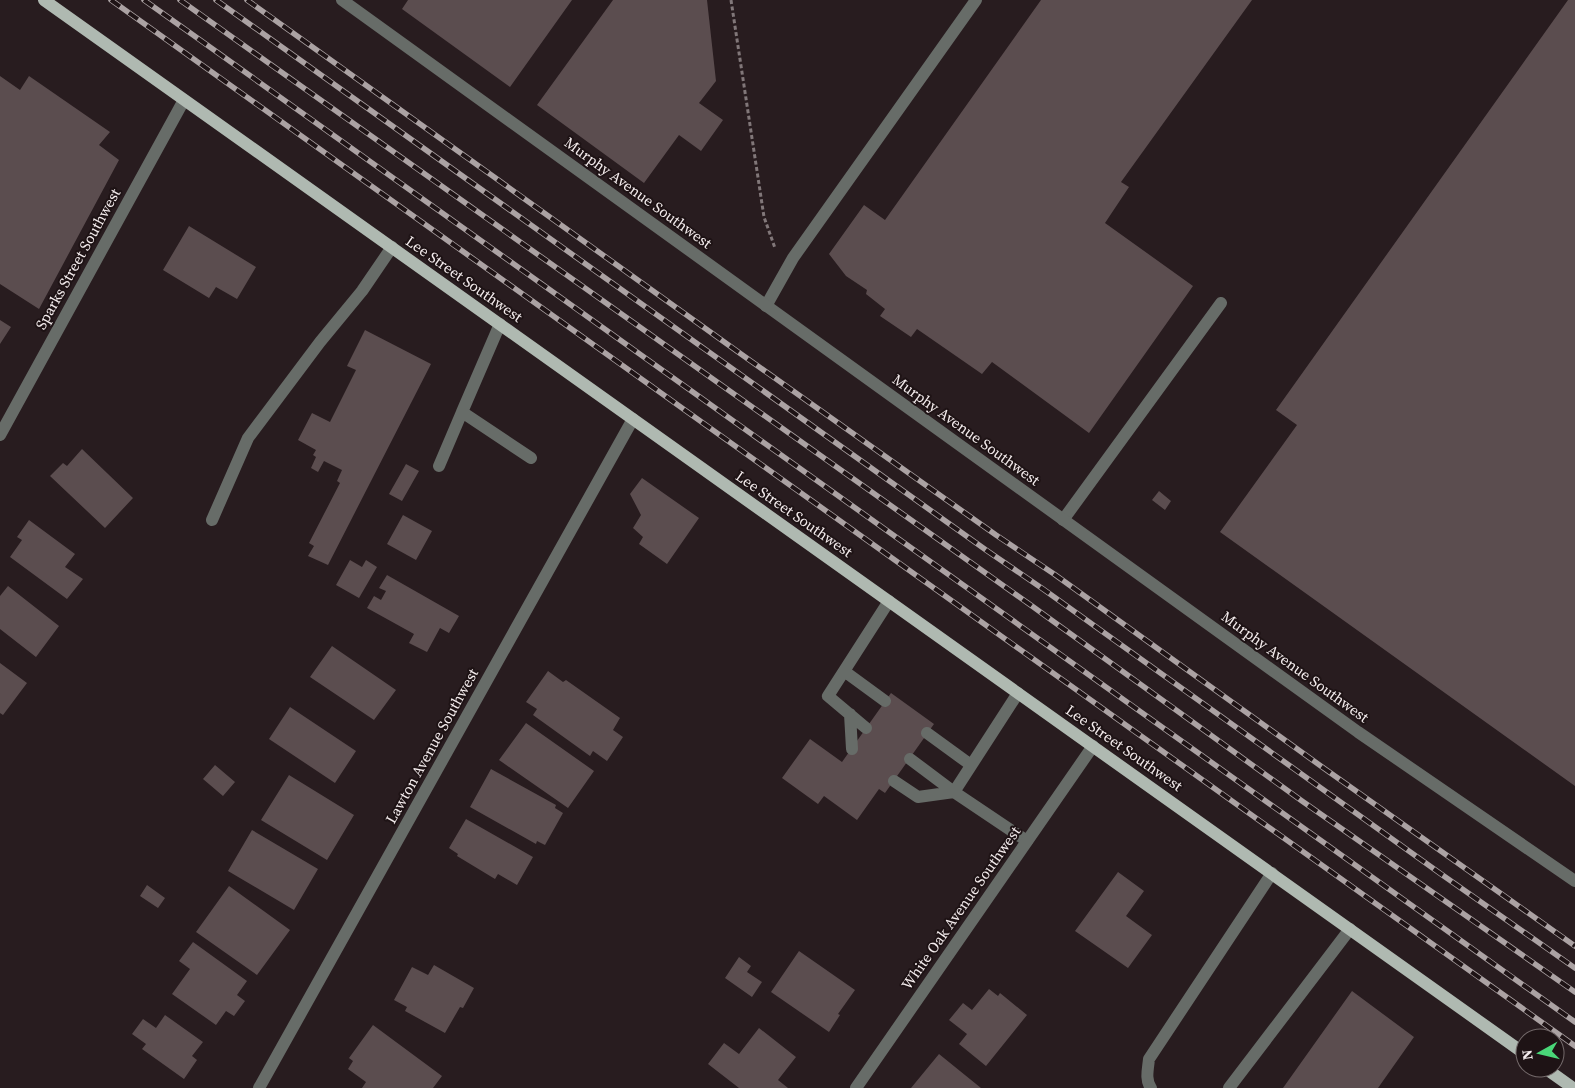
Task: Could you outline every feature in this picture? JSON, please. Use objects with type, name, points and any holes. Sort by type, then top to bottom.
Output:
[{"type":"main road","name":"Lee Street Southwest","points":[[44,0],[1515,1047]]},
{"type":"main road","points":[[1559,1078],[1573,1088]]},
{"type":"street","name":"Murphy Avenue Southwest","points":[[342,0],[1350,726],[1575,881]]},
{"type":"street","points":[[766,306],[793,258],[976,0]]},
{"type":"street","name":"Sparks Street Southwest","points":[[0,435],[184,100]]},
{"type":"street","points":[[212,520],[248,438],[320,342],[362,290],[392,247]]},
{"type":"street","points":[[1063,520],[1220,303]]},
{"type":"street","points":[[439,466],[500,324]]},
{"type":"street","points":[[462,412],[531,458]]},
{"type":"street","name":"Lawton Avenue Southwest","points":[[260,1088],[633,420]]},
{"type":"street","points":[[866,728],[828,696],[890,601]]},
{"type":"street","points":[[844,672],[885,702]]},
{"type":"street","points":[[894,781],[918,797],[954,792],[1018,693]]},
{"type":"street","points":[[850,714],[852,749]]},
{"type":"street","points":[[928,733],[971,765]]},
{"type":"street","name":"White Oak Avenue Southwest","points":[[856,1088],[1093,746]]},
{"type":"street","points":[[910,759],[954,792],[1027,841]]},
{"type":"street","points":[[1151,1088],[1147,1075],[1149,1059],[1272,873]]},
{"type":"street","points":[[1229,1088],[1350,929]]},
{"type":"path","points":[[731,0],[764,217],[784,274]]},
{"type":"building","points":[[408,0],[572,0],[510,87],[402,9]]},
{"type":"building","points":[[613,0],[707,0],[716,81],[699,103],[723,120],[701,151],[679,135],[644,183],[537,105]]},
{"type":"building","points":[[1041,0],[1252,0],[1121,182],[1129,187],[1105,223],[1193,286],[1089,433],[992,362],[982,374],[917,329],[911,337],[880,316],[885,309],[866,294],[867,290],[846,276],[829,254],[864,205],[885,220]]},
{"type":"building","points":[[1568,0],[1575,0],[1575,786],[1220,532],[1297,425],[1276,410]]},
{"type":"building","points":[[0,76],[20,90],[29,76],[110,132],[99,145],[119,160],[39,309],[0,284]]},
{"type":"building","points":[[189,226],[256,267],[237,299],[216,287],[209,298],[163,270]]},
{"type":"building","points":[[0,320],[11,327],[0,344]]},
{"type":"building","points":[[365,330],[431,364],[328,565],[308,556],[314,546],[309,543],[340,483],[337,481],[342,470],[324,461],[318,472],[311,468],[316,457],[313,455],[316,450],[298,440],[312,413],[330,422],[356,370],[347,366]]},
{"type":"building","points":[[82,449],[133,498],[105,528],[50,476],[63,463],[67,466]]},
{"type":"building","points":[[406,464],[419,471],[402,501],[389,494]]},
{"type":"building","points":[[642,478],[699,518],[667,564],[639,544],[643,537],[633,528],[641,515],[630,494]]},
{"type":"building","points":[[1159,491],[1171,501],[1165,510],[1152,500]]},
{"type":"building","points":[[403,515],[432,531],[416,560],[387,544]]},
{"type":"building","points":[[29,520],[75,554],[65,567],[83,579],[67,599],[10,557],[22,540],[17,537]]},
{"type":"building","points":[[350,560],[362,567],[366,560],[377,567],[359,598],[336,585]]},
{"type":"building","points":[[387,575],[459,616],[449,633],[440,628],[427,652],[409,643],[414,634],[367,608],[374,596],[381,600],[386,591],[379,588]]},
{"type":"building","points":[[8,586],[59,626],[36,657],[0,629],[0,596]]},
{"type":"building","points":[[332,646],[396,690],[374,720],[310,677]]},
{"type":"building","points":[[0,663],[27,683],[3,715],[0,713]]},
{"type":"building","points":[[548,671],[563,682],[566,680],[620,718],[613,730],[623,737],[607,761],[593,751],[590,756],[533,715],[537,709],[526,702]]},
{"type":"building","points":[[891,693],[934,724],[885,793],[879,789],[857,820],[824,796],[818,804],[782,778],[810,739],[842,762]]},
{"type":"building","points":[[290,707],[356,751],[335,783],[269,739]]},
{"type":"building","points":[[526,723],[594,771],[568,808],[499,760]]},
{"type":"building","points":[[215,765],[235,782],[223,796],[203,779]]},
{"type":"building","points":[[491,769],[556,805],[555,808],[563,813],[545,845],[537,841],[536,844],[470,807]]},
{"type":"building","points":[[289,775],[354,815],[327,860],[261,820]]},
{"type":"building","points":[[466,819],[533,857],[517,885],[498,874],[495,879],[457,856],[458,854],[449,848]]},
{"type":"building","points":[[252,830],[318,869],[294,910],[228,871]]},
{"type":"building","points":[[1118,872],[1144,891],[1126,916],[1152,935],[1128,968],[1075,931]]},
{"type":"building","points":[[147,885],[165,898],[158,908],[140,896]]},
{"type":"building","points":[[229,886],[290,930],[257,975],[196,932]]},
{"type":"building","points":[[193,942],[247,981],[237,995],[245,1001],[234,1016],[226,1011],[216,1025],[172,994],[190,969],[179,961]]},
{"type":"building","points":[[799,951],[855,990],[838,1014],[840,1015],[829,1032],[771,992]]},
{"type":"building","points":[[739,957],[751,966],[747,972],[762,982],[752,997],[725,978]]},
{"type":"building","points":[[434,965],[474,988],[463,1008],[460,1007],[445,1033],[405,1011],[407,1007],[394,1000],[412,967],[428,975]]},
{"type":"building","points":[[989,989],[998,996],[1000,993],[1027,1015],[986,1066],[959,1044],[967,1034],[949,1020],[963,1003],[972,1010]]},
{"type":"building","points":[[1352,991],[1414,1037],[1378,1088],[1283,1088]]},
{"type":"building","points":[[165,1015],[203,1042],[192,1056],[197,1060],[184,1079],[142,1049],[146,1044],[132,1034],[143,1019],[156,1028]]},
{"type":"building","points":[[373,1025],[442,1076],[433,1088],[362,1088],[366,1082],[348,1069],[353,1061],[349,1058]]},
{"type":"building","points":[[759,1028],[796,1057],[778,1080],[788,1088],[739,1088],[708,1064],[724,1043],[739,1054]]},
{"type":"building","points":[[939,1054],[981,1088],[911,1088]]},
{"type":"railway","points":[[111,0],[1575,1046]]},
{"type":"railway","points":[[144,0],[1575,1022]]},
{"type":"railway","points":[[180,0],[1032,606],[1302,801],[1575,992]]},
{"type":"railway","points":[[216,0],[1575,968]]},
{"type":"railway","points":[[247,0],[741,354],[1054,574],[1575,946]]}]
